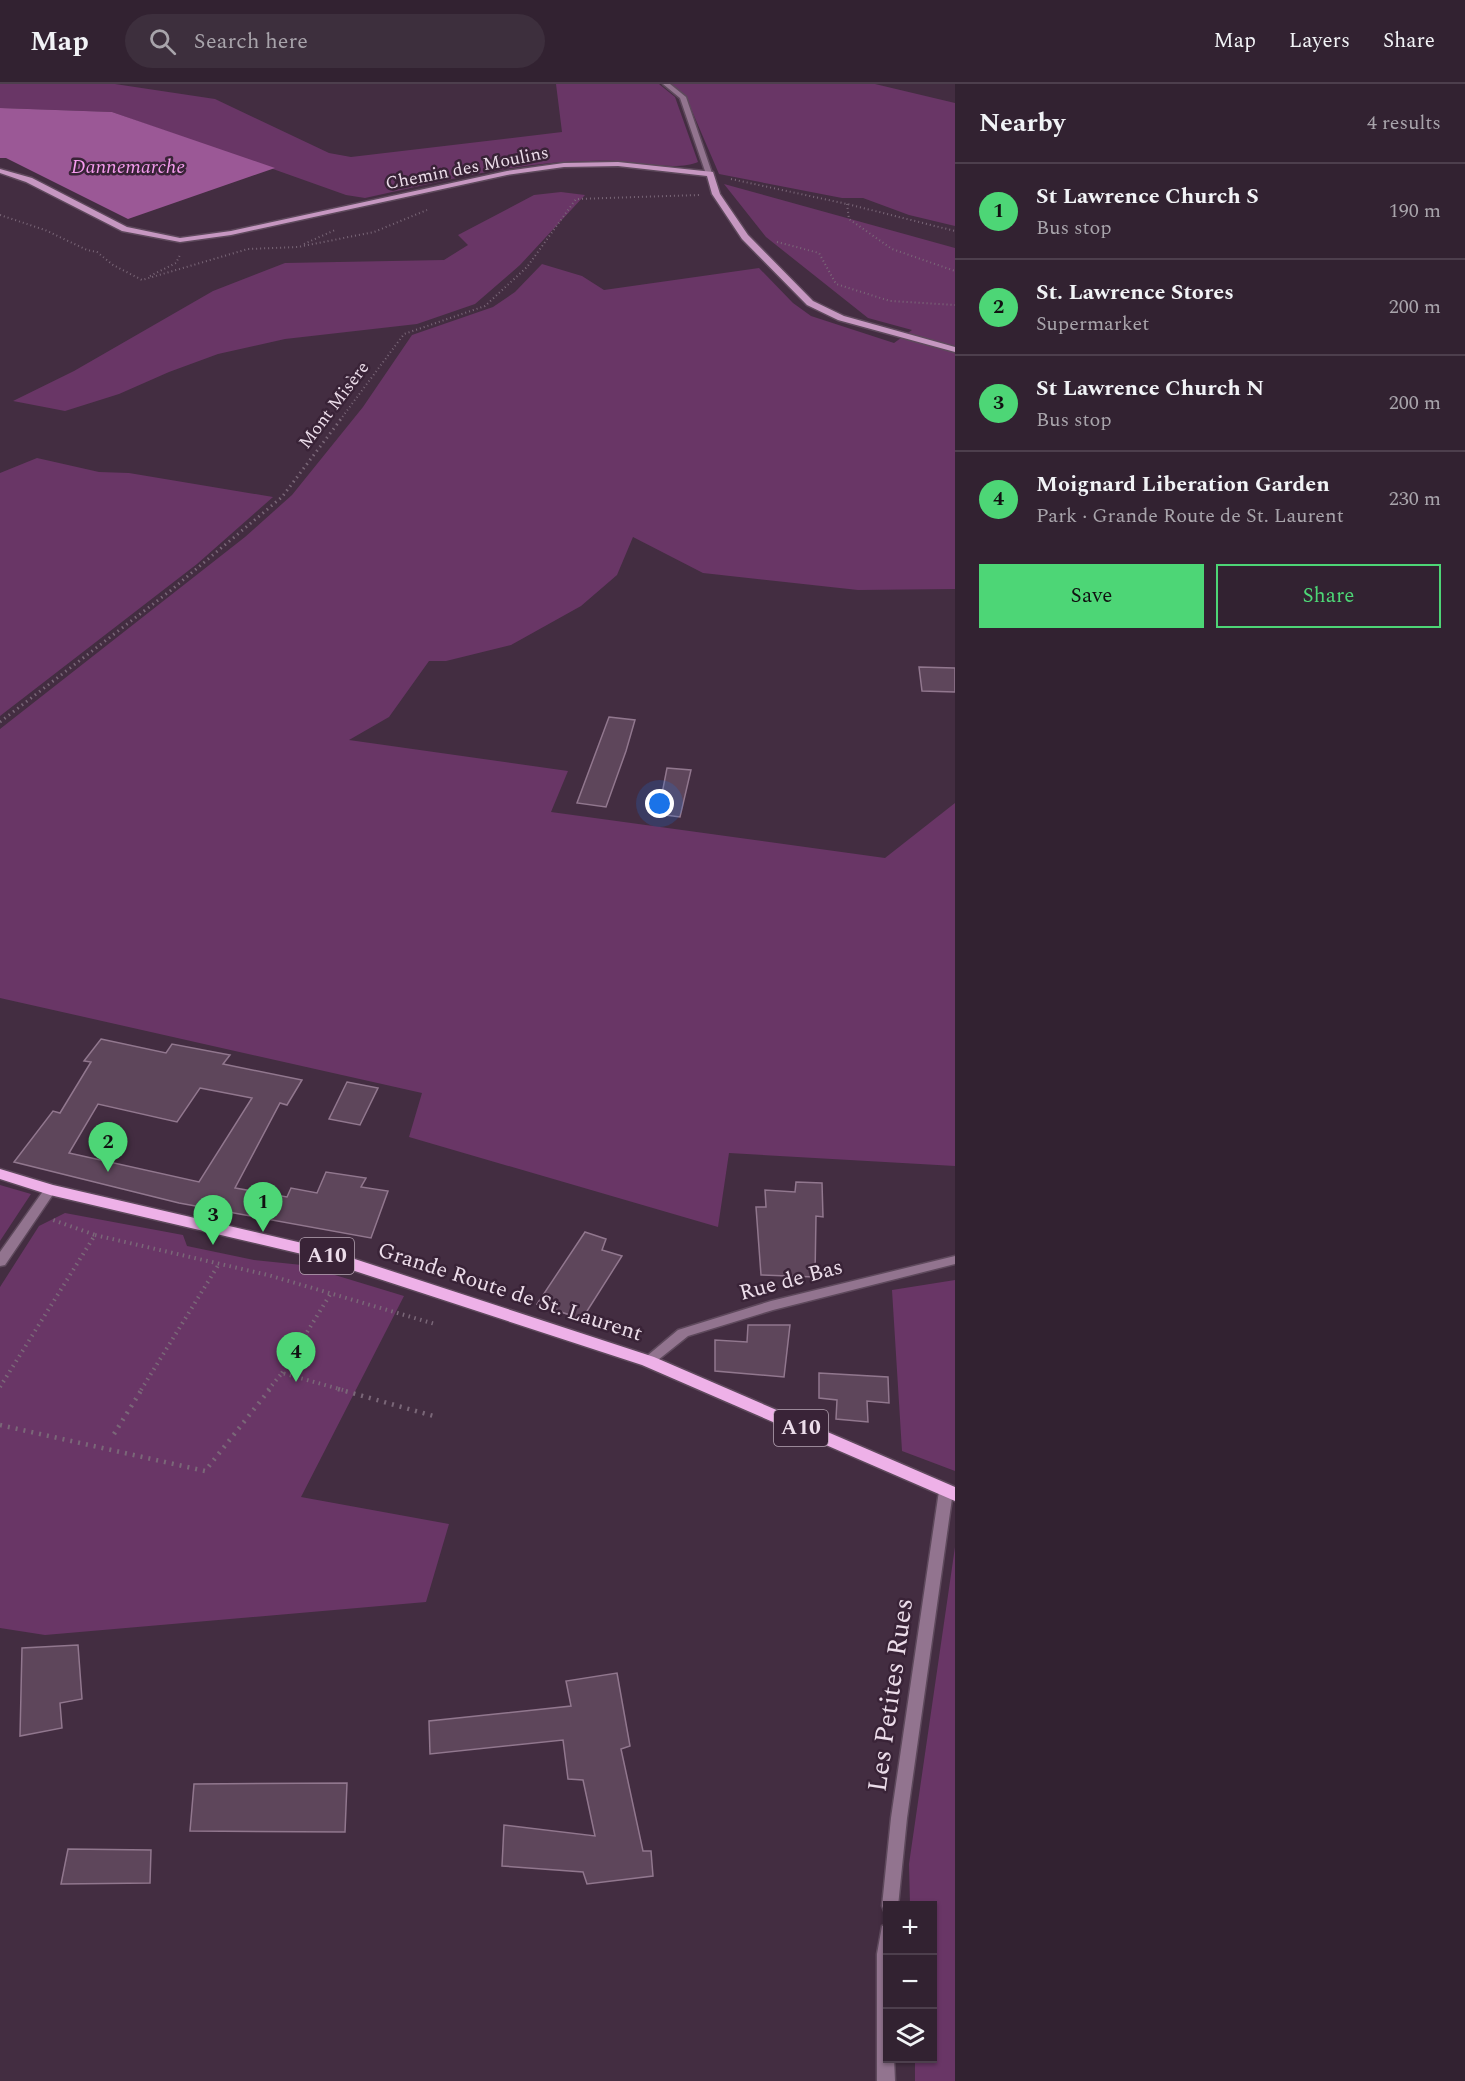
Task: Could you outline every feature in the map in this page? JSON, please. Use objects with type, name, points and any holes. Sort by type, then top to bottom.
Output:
[{"type":"main road","name":"Grande Route de St. Laurent","points":[[0,1174],[50,1190],[309,1250],[648,1361],[950,1493]]},
{"type":"street","points":[[666,84],[683,97],[716,194],[740,230],[810,303],[841,318],[955,350]]},
{"type":"street","name":"Chemin des Moulins","points":[[0,171],[29,180],[125,229],[180,240],[231,233],[507,173],[564,165],[618,164],[710,174]]},
{"type":"street","points":[[0,1262],[50,1190]]},
{"type":"street","name":"Rue de Bas","points":[[648,1361],[683,1333],[771,1306],[955,1260]]},
{"type":"street","name":"Les Petites Rues","points":[[890,1901],[898,1818],[950,1493]]},
{"type":"street","points":[[885,1955],[886,2081]]},
{"type":"path","points":[[710,174],[847,204],[955,231]]},
{"type":"path","name":"Mont Misère","points":[[0,722],[170,591],[282,497],[404,334],[485,306],[527,267],[576,199],[716,194]]},
{"type":"path","points":[[847,204],[849,219],[892,249],[955,271]]},
{"type":"path","points":[[740,230],[819,253],[836,284],[890,301],[955,305]]},
{"type":"path","points":[[142,280],[176,263],[189,239]]},
{"type":"path","points":[[35,1211],[61,1224],[95,1235],[331,1293],[435,1324]]},
{"type":"path","points":[[0,1387],[95,1235]]},
{"type":"path","points":[[114,1434],[219,1264]]},
{"type":"path","points":[[0,1425],[205,1471],[282,1372],[331,1293]]},
{"type":"path","points":[[282,1372],[437,1417]]},
{"type":"shaded area","points":[[0,84],[115,84],[215,99],[329,153],[351,157],[562,132],[556,84],[659,84],[675,97],[698,162],[680,166],[616,161],[552,163],[489,172],[365,198],[346,195],[112,112],[0,108]]},
{"type":"shaded area","points":[[671,84],[875,84],[955,103],[955,226],[909,215],[863,198],[842,198],[719,174],[686,97]]},
{"type":"shaded area","points":[[724,184],[955,248],[955,589],[858,590],[703,573],[633,537],[617,575],[581,606],[511,645],[446,661],[429,661],[389,717],[349,740],[568,771],[551,812],[885,858],[955,803],[955,1166],[729,1153],[718,1227],[409,1137],[422,1093],[0,998],[0,729],[245,537],[292,495],[363,407],[412,335],[493,307],[515,292],[542,264],[582,276],[604,290],[759,268],[793,303],[811,316],[894,343],[912,330],[868,318],[766,237]]},
{"type":"shaded area","points":[[561,192],[585,195],[520,265],[475,304],[417,324],[285,339],[218,354],[119,394],[65,411],[13,401],[74,371],[213,291],[285,263],[444,260],[468,245],[458,235],[534,195]]},
{"type":"shaded area","points":[[37,458],[99,472],[129,473],[273,497],[197,564],[0,716],[0,473]]},
{"type":"shaded area","points":[[0,1185],[31,1194],[0,1241]]},
{"type":"shaded area","points":[[65,1213],[183,1235],[187,1246],[254,1260],[302,1265],[404,1296],[301,1497],[449,1524],[426,1602],[45,1635],[0,1628],[0,1287],[39,1226]]},
{"type":"shaded area","points":[[955,1280],[955,1471],[902,1451],[892,1290]]},
{"type":"shaded area","points":[[955,1547],[955,2081],[915,2081],[915,2063],[937,2063],[937,1901],[910,1901],[909,1864]]},
{"type":"water","name":"Dannemarche","points":[[0,108],[112,112],[275,168],[128,219],[6,158],[0,158]]},
{"type":"building","points":[[919,667],[955,668],[955,692],[922,691]]},
{"type":"building","points":[[609,717],[635,720],[606,807],[577,803]]},
{"type":"building","points":[[667,768],[691,770],[680,817],[658,814]]},
{"type":"building","points":[[101,1039],[166,1053],[172,1044],[230,1055],[223,1064],[302,1080],[287,1105],[280,1103],[235,1188],[287,1197],[291,1188],[317,1193],[326,1172],[366,1178],[361,1187],[388,1191],[371,1238],[179,1203],[14,1162],[53,1111],[60,1113],[91,1062],[84,1061]],"holes":[[[200,1088],[252,1098],[199,1182],[69,1153],[98,1104],[177,1122]]]},
{"type":"building","points":[[347,1082],[378,1088],[360,1125],[329,1119]]},
{"type":"building","points":[[796,1182],[822,1183],[823,1217],[816,1216],[815,1277],[761,1275],[756,1207],[766,1207],[765,1190],[795,1192]]},
{"type":"building","points":[[585,1232],[606,1239],[602,1250],[622,1256],[582,1319],[537,1304]]},
{"type":"building","points":[[748,1325],[790,1325],[784,1377],[715,1371],[715,1340],[747,1342]]},
{"type":"building","points":[[819,1373],[888,1377],[889,1403],[867,1401],[868,1422],[836,1419],[837,1400],[819,1398]]},
{"type":"building","points":[[78,1645],[82,1699],[60,1703],[62,1728],[20,1736],[22,1648]]},
{"type":"building","points":[[617,1673],[630,1746],[621,1749],[643,1851],[651,1851],[653,1876],[587,1884],[583,1872],[502,1866],[504,1825],[595,1836],[583,1780],[568,1779],[563,1740],[430,1754],[429,1721],[571,1706],[566,1681]]},
{"type":"building","points":[[347,1783],[345,1832],[190,1831],[194,1784]]},
{"type":"building","points":[[68,1849],[151,1850],[150,1883],[61,1884]]},
{"type":"place","name":"St. Lawrence Stores","points":[[108,1172]]},
{"type":"place","name":"St Lawrence Church S","points":[[263,1232]]},
{"type":"place","name":"St Lawrence Church N","points":[[213,1245]]},
{"type":"place","name":"Moignard Liberation Garden","points":[[296,1382]]}]
